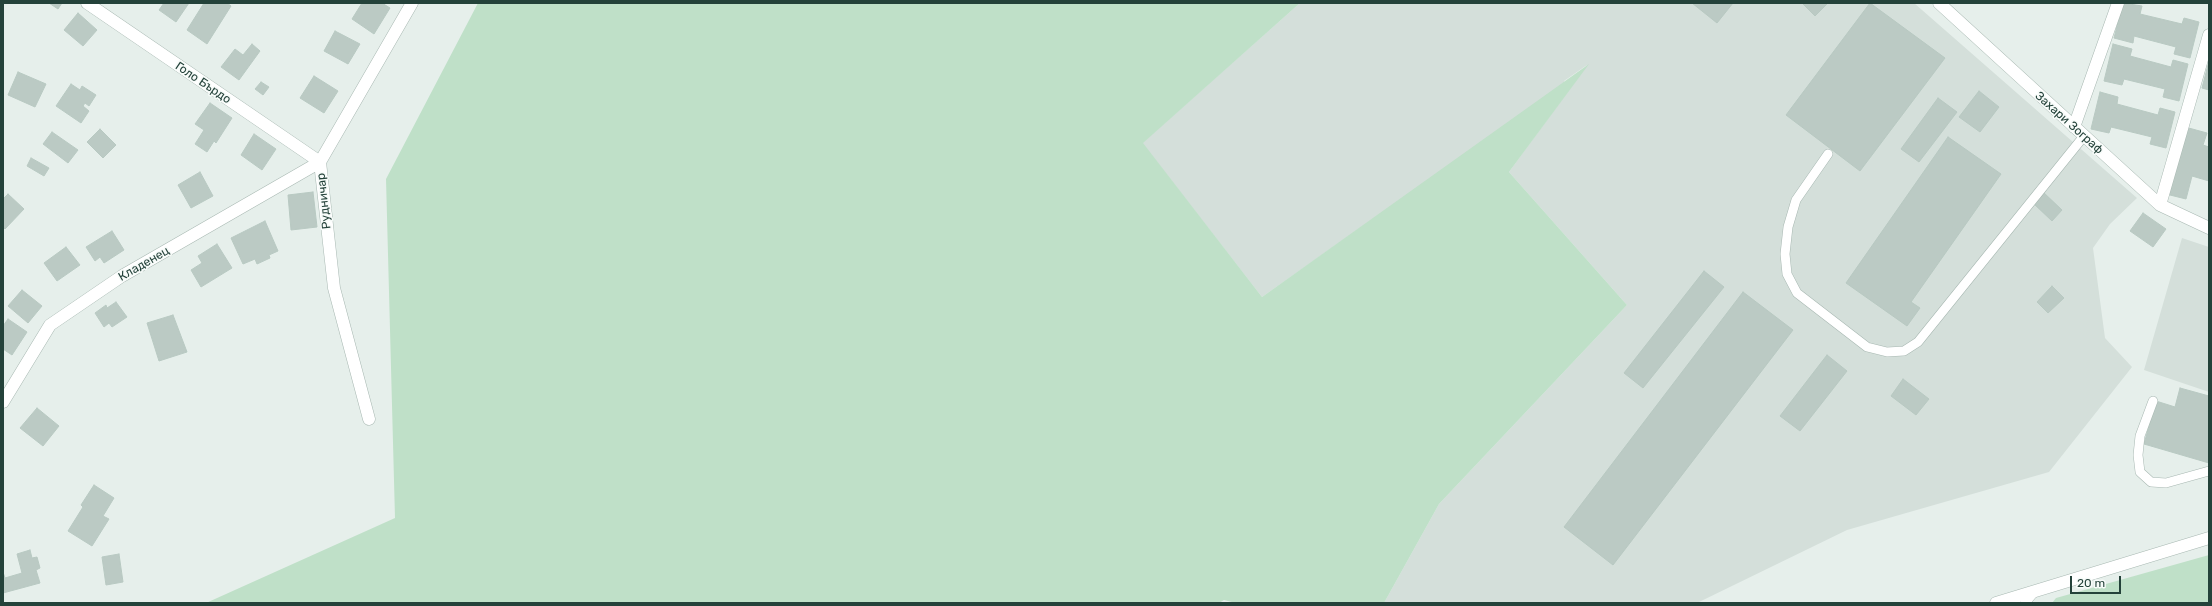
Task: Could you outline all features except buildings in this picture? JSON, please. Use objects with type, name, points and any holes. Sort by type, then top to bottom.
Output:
[{"type":"street","name":"Голо Бърдо","points":[[87,3],[320,162]]},
{"type":"street","name":"Рудничар","points":[[369,419],[334,288],[320,162],[412,3]]},
{"type":"street","name":"Захари Зограф","points":[[1939,3],[2160,205],[2209,228]]},
{"type":"street","points":[[2074,127],[2118,3]]},
{"type":"street","points":[[2160,205],[2209,35]]},
{"type":"street","name":"Кладенец","points":[[3,400],[50,325],[122,276],[320,162]]},
{"type":"street","points":[[1996,603],[2209,538]]},
{"type":"lane","points":[[1828,154],[1796,200],[1787,234],[1785,254],[1787,274],[1797,293],[1867,347],[1887,352],[1904,351],[1918,342],[2084,136]]},
{"type":"lane","points":[[2153,401],[2140,436],[2138,455],[2140,472],[2151,482],[2166,483],[2209,471]]},
{"type":"lane","points":[[2025,603],[2035,590]]},
{"type":"shaded area","points":[[1300,3],[1914,3],[2137,198],[2110,224],[2093,248],[2105,338],[2132,367],[2049,472],[1847,530],[1697,603],[1384,603],[1439,504],[1627,305],[1509,172],[1587,65],[1564,81],[1565,84],[1262,297],[1142,143]]},
{"type":"shaded area","points":[[2182,238],[2209,247],[2209,392],[2144,370]]},
{"type":"green space","points":[[478,3],[1300,3],[1143,143],[1262,297],[1589,64],[1509,172],[1627,305],[1439,504],[1384,603],[1236,603],[1224,600],[1219,603],[206,603],[395,518],[386,179]]},
{"type":"green space","points":[[2209,555],[2209,603],[2052,603],[2056,598]]}]
